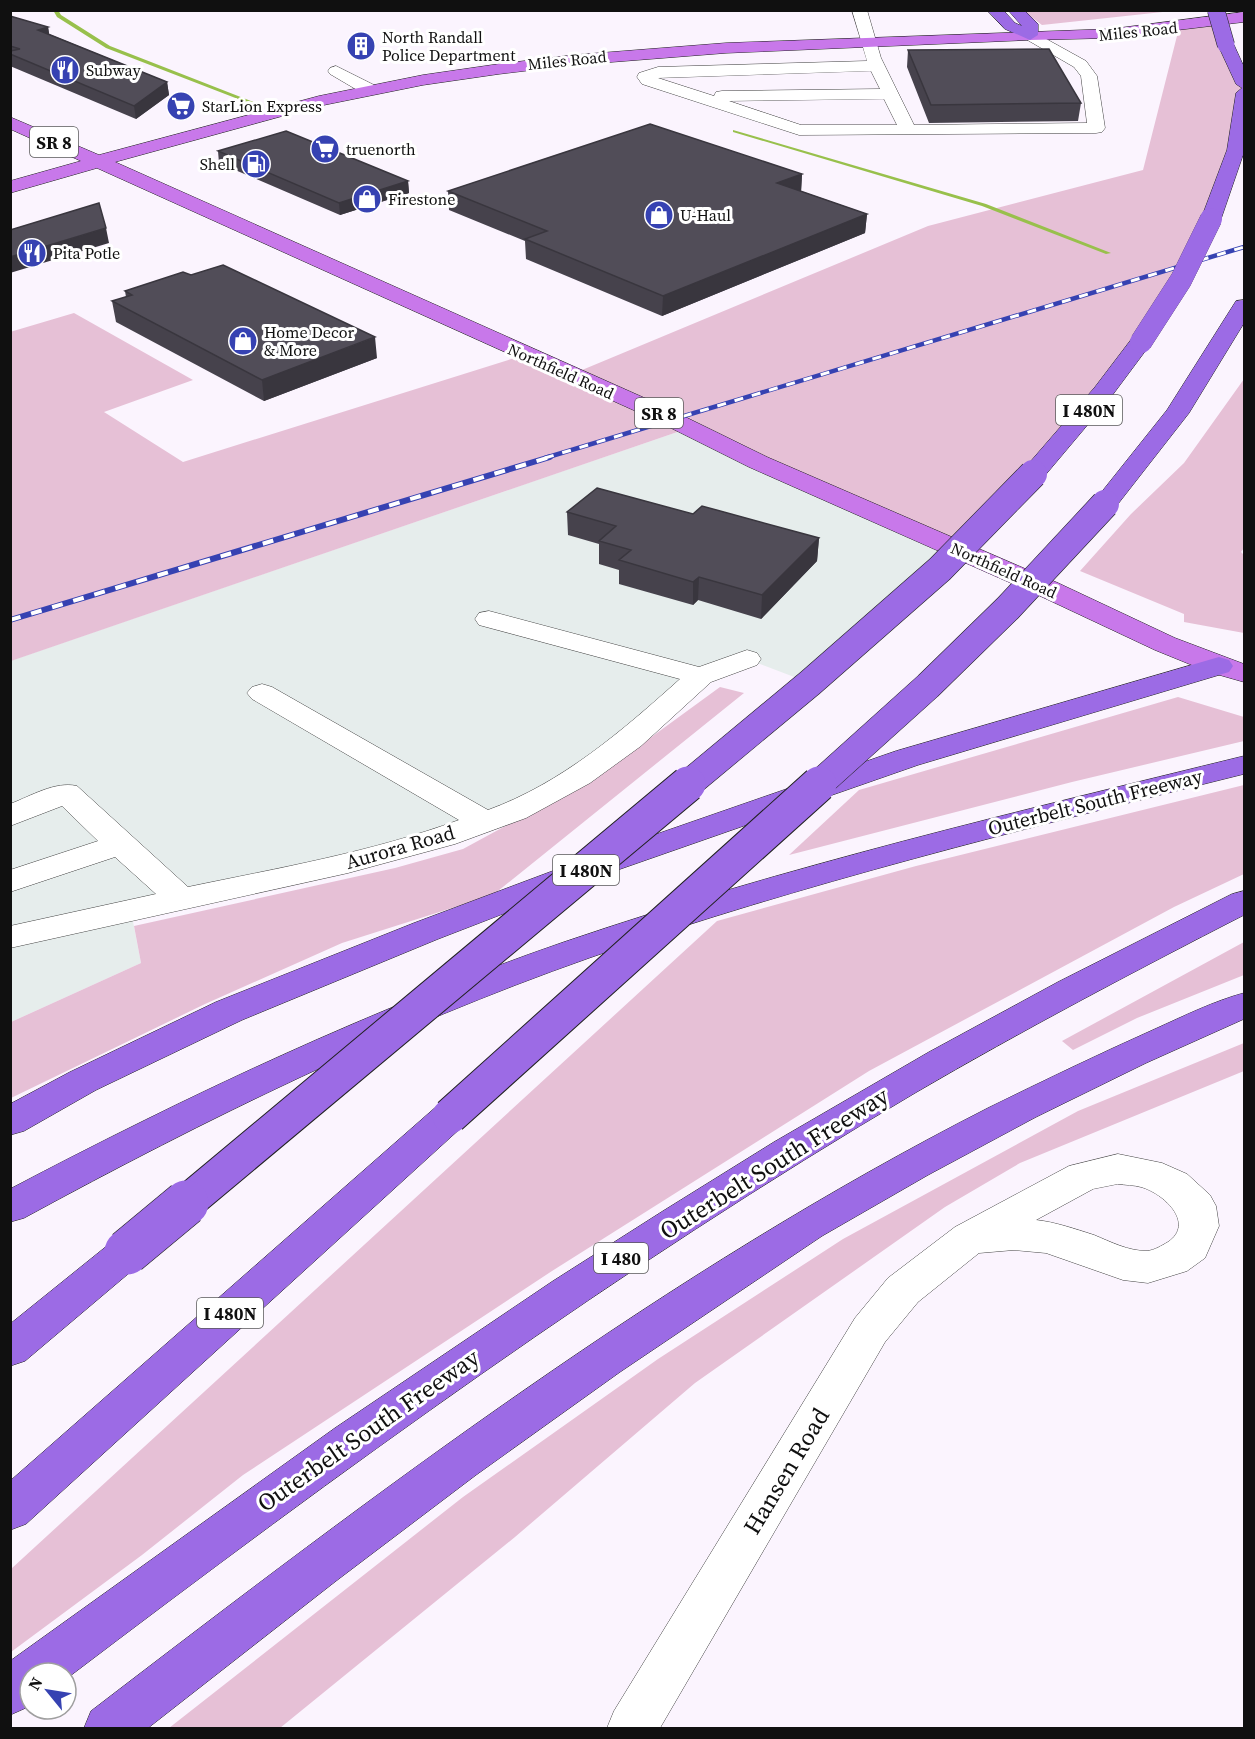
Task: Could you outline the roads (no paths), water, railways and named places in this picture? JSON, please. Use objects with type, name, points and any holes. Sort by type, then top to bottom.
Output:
[{"type":"highway","points":[[994,10],[1010,26],[1030,35],[1030,24],[1015,10]]},
{"type":"highway","points":[[1216,10],[1226,45],[1245,84]]},
{"type":"highway","points":[[1238,10],[1244,36]]},
{"type":"highway","name":"I 480N","points":[[10,1349],[862,638],[940,569],[1033,474],[1097,400],[1141,342],[1181,280],[1211,219],[1236,150],[1245,93]]},
{"type":"highway","name":"I 480N","points":[[10,1510],[904,708],[1008,608],[1105,504],[1158,439],[1210,364],[1244,307]]},
{"type":"highway","points":[[1210,364],[1245,339]]},
{"type":"highway","points":[[10,1121],[82,1081],[229,1011],[426,931],[594,867],[907,758],[1236,667]]},
{"type":"highway","name":"Outerbelt South Freeway","points":[[10,1207],[143,1137],[315,1055],[576,951],[658,923],[832,871],[1245,765]]},
{"type":"highway","name":"Outerbelt South Freeway","points":[[50,1661],[178,1565],[419,1393],[552,1302],[666,1229],[993,1032],[1104,972],[1245,902]]},
{"type":"highway","points":[[109,1728],[321,1563],[583,1372],[807,1225],[1024,1107],[1153,1043],[1245,1005]]},
{"type":"main road","name":"Miles Road","points":[[1030,35],[1064,27],[1199,10]]},
{"type":"main road","name":"Miles Road","points":[[10,187],[279,111],[370,90],[483,70],[597,57],[870,42],[1030,35],[1090,36],[1169,29],[1244,36]]},
{"type":"main road","name":"Northfield Road","points":[[10,122],[658,413],[758,462],[1236,667]]},
{"type":"street","points":[[859,10],[884,81],[908,130]]},
{"type":"street","points":[[884,81],[658,72],[645,77],[778,124],[810,131],[1096,128],[1089,76],[1080,64],[1030,35]]},
{"type":"street","points":[[336,71],[370,90]]},
{"type":"street","points":[[696,96],[884,81]]},
{"type":"street","points":[[876,112],[899,112]]},
{"type":"street","points":[[748,114],[830,113]]},
{"type":"street","points":[[489,619],[701,676]]},
{"type":"street","name":"Aurora Road","points":[[10,938],[348,863],[444,837],[515,811],[579,776],[630,740],[701,676],[747,659]]},
{"type":"street","points":[[262,693],[485,822]]},
{"type":"street","points":[[10,816],[66,793],[182,900]]},
{"type":"street","points":[[10,882],[120,844]]},
{"type":"street","name":"Hansen Road","points":[[632,1728],[870,1330],[903,1290],[969,1238],[1083,1176],[1118,1169],[1148,1173],[1173,1185],[1196,1206],[1199,1226],[1191,1247],[1172,1260],[1148,1267],[1123,1264],[1046,1237],[1014,1234],[969,1238]]},
{"type":"waterway","points":[[55,10],[59,16],[108,47],[253,103]]},
{"type":"waterway","points":[[735,131],[984,205],[1108,253]]},
{"type":"railway","points":[[545,458],[1244,247]]},
{"type":"railway","points":[[10,620],[550,457]]},
{"type":"place","name":"North Randall Police Department","points":[[361,46]]},
{"type":"place","name":"Subway","points":[[65,70]]},
{"type":"place","name":"StarLion Express","points":[[181,106]]},
{"type":"place","name":"truenorth","points":[[325,149]]},
{"type":"place","name":"Shell","points":[[256,164]]},
{"type":"place","name":"Firestone","points":[[367,199]]},
{"type":"place","name":"U-Haul","points":[[659,215]]},
{"type":"place","name":"Pita Potle","points":[[32,253]]},
{"type":"place","name":"Home Decor & More","points":[[243,341]]}]
